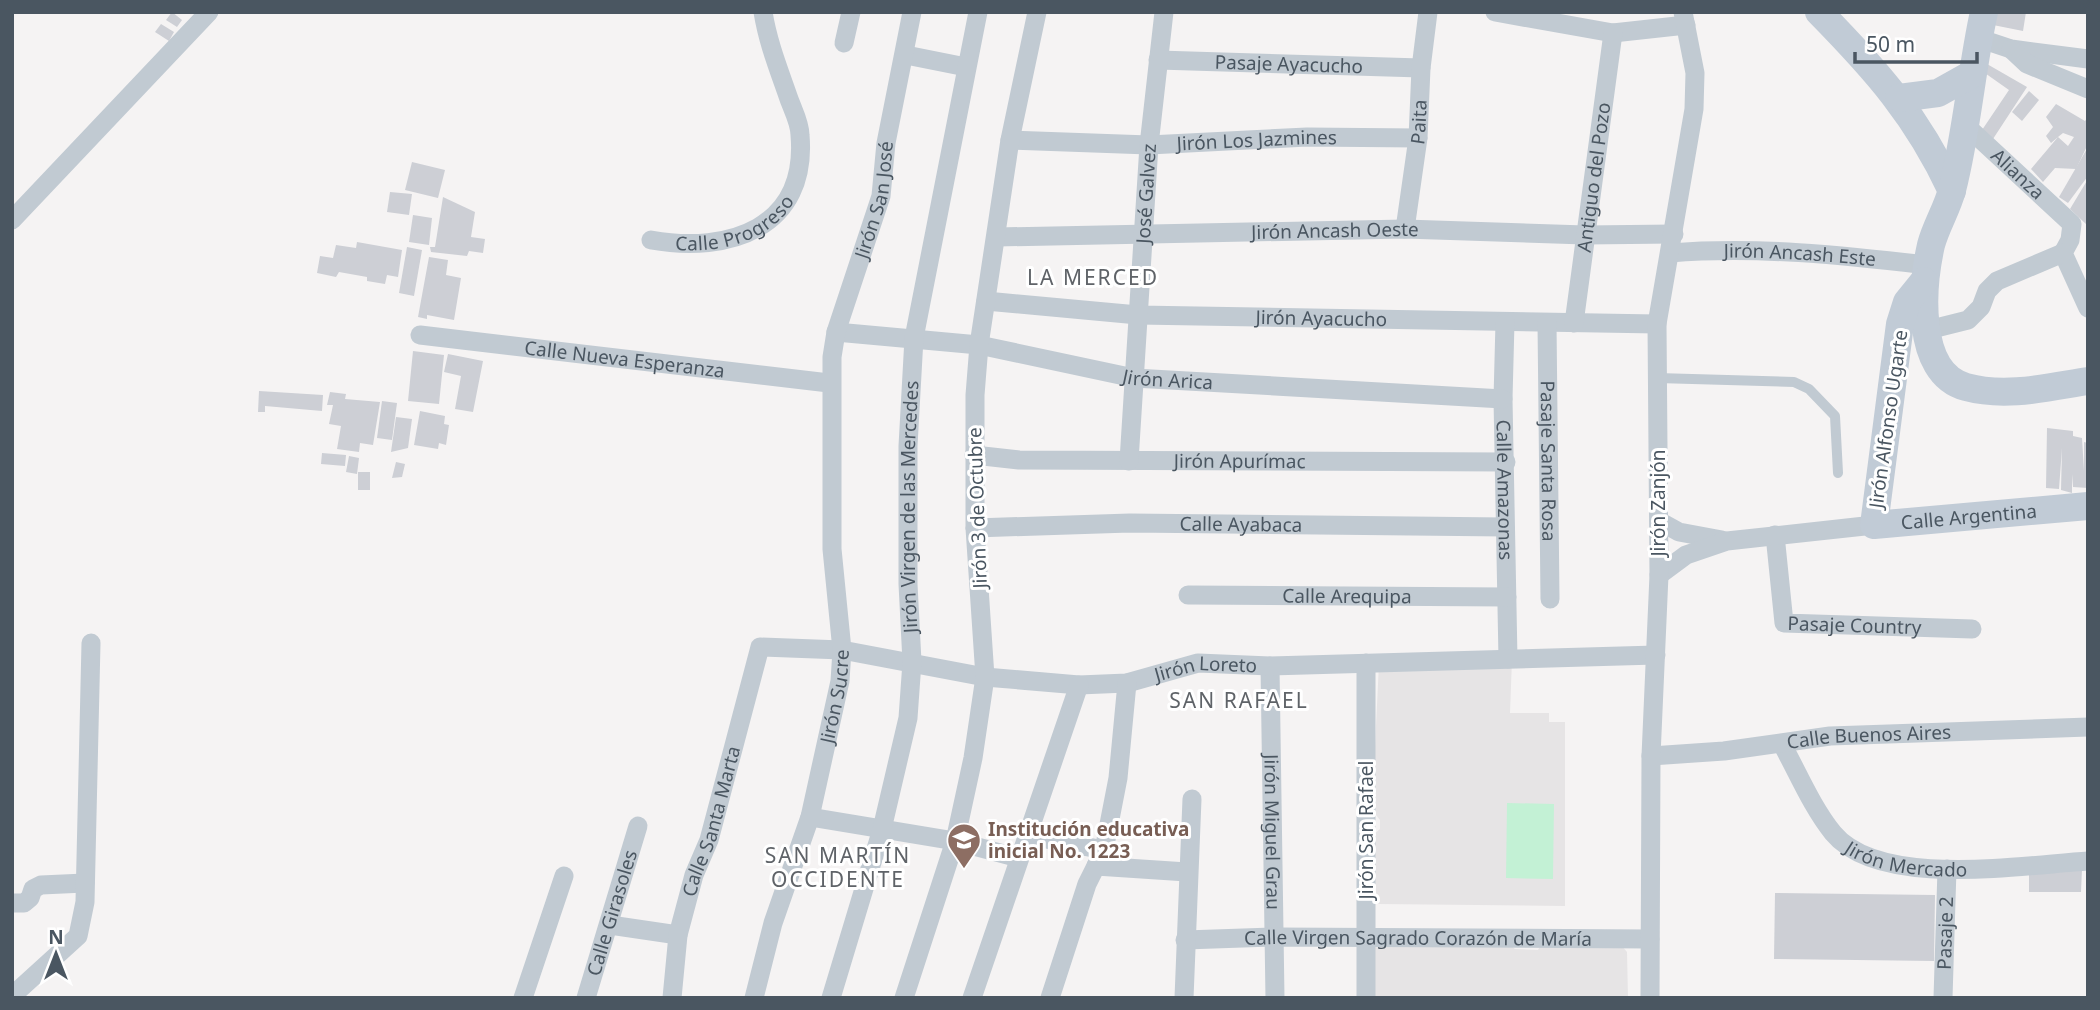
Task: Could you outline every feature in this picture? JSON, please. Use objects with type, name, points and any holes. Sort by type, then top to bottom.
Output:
[{"type":"main road","points":[[1819,12],[1899,99],[1937,159],[1952,191]]},
{"type":"main road","name":"Jirón Alfonso Ugarte","points":[[1981,25],[1952,191],[1932,241],[1926,272],[1924,331],[1939,364],[1964,387],[2011,392],[2088,381]]},
{"type":"main road","points":[[1899,99],[1938,93],[1972,74]]},
{"type":"main road","name":"Jirón Alfonso Ugarte","points":[[1874,525],[1900,324],[1908,302],[1926,272]]},
{"type":"main road","name":"Calle Argentina","points":[[1874,525],[2088,506]]},
{"type":"street","points":[[12,220],[209,12]]},
{"type":"street","name":"Calle Progreso","points":[[651,240],[670,243],[742,237],[770,222],[790,200],[799,167],[801,133],[768,40],[763,12]]},
{"type":"street","points":[[844,43],[851,12]]},
{"type":"street","name":"Jirón San José","points":[[829,383],[836,332],[873,228],[881,196],[892,110],[906,55],[912,12]]},
{"type":"street","name":"Jirón Virgen de las Mercedes","points":[[831,998],[881,830],[903,743],[912,662],[907,516],[914,338],[978,12]]},
{"type":"street","name":"Jirón 3 de Octubre","points":[[904,998],[955,841],[974,758],[985,677],[975,528],[974,455],[979,345],[1010,140],[1037,12]]},
{"type":"street","name":"José Galvez","points":[[1129,461],[1146,235],[1149,145],[1164,12]]},
{"type":"street","name":"Paita","points":[[1405,229],[1418,138],[1421,68],[1428,12]]},
{"type":"street","points":[[1495,12],[1613,33],[1684,19]]},
{"type":"street","name":"Jirón Zanjón","points":[[1650,998],[1651,756],[1659,575],[1657,324],[1695,94],[1695,73],[1684,19]]},
{"type":"street","points":[[1981,25],[2027,64],[2088,89]]},
{"type":"street","name":"Antiguo del Pozo","points":[[1574,323],[1613,33]]},
{"type":"street","points":[[2011,48],[2088,59]]},
{"type":"street","points":[[906,55],[966,67]]},
{"type":"street","name":"Pasaje Ayacucho","points":[[1158,60],[1421,68]]},
{"type":"street","name":"Alianza","points":[[1963,123],[2072,225],[2070,240],[2063,253]]},
{"type":"street","name":"Jirón Los Jazmines","points":[[1010,140],[1149,145],[1307,137],[1418,138]]},
{"type":"street","name":"Jirón Ancash Oeste","points":[[997,237],[1405,229],[1585,235],[1672,243]]},
{"type":"street","name":"Jirón Ancash Este","points":[[1672,243],[1843,255],[1926,272]]},
{"type":"street","points":[[1924,331],[1968,320],[1981,307],[1987,291],[1997,281],[2063,253],[2088,308]]},
{"type":"street","name":"Jirón Ayacucho","points":[[986,301],[1138,315],[1290,315],[1657,324]]},
{"type":"street","name":"Calle Amazonas","points":[[1505,322],[1503,399],[1508,659]]},
{"type":"street","name":"Pasaje Santa Rosa","points":[[1547,323],[1550,599]]},
{"type":"street","name":"Jirón Arica","points":[[836,332],[979,345],[1134,378],[1503,399]]},
{"type":"street","name":"Calle Nueva Esperanza","points":[[420,335],[829,383]]},
{"type":"street","name":"Jirón Sucre","points":[[754,998],[773,923],[810,817],[836,703],[842,650],[832,549],[829,383]]},
{"type":"street","name":"Jirón Apurímac","points":[[974,455],[1019,460],[1506,462]]},
{"type":"street","name":"Calle Argentina","points":[[1659,521],[1679,532],[1727,541]]},
{"type":"street","name":"Calle Ayabaca","points":[[975,528],[1130,523],[1505,527]]},
{"type":"street","name":"Calle Argentina","points":[[1659,575],[1686,555],[1727,541],[1874,525]]},
{"type":"street","name":"Pasaje Country","points":[[1775,535],[1784,623],[1972,629]]},
{"type":"street","name":"Calle Arequipa","points":[[1188,595],[1507,597]]},
{"type":"street","points":[[12,996],[78,936],[85,883],[91,643]]},
{"type":"street","name":"Jirón Loreto","points":[[760,647],[842,650],[985,677],[1079,685],[1127,683],[1198,663],[1270,666],[1656,655]]},
{"type":"street","name":"Calle Santa Marta","points":[[672,998],[678,935],[694,875],[709,840],[760,647]]},
{"type":"street","name":"Jirón San Rafael","points":[[1366,663],[1366,998]]},
{"type":"street","name":"Jirón Miguel Grau","points":[[1270,666],[1275,998]]},
{"type":"street","points":[[1050,998],[1087,884],[1100,858],[1118,778],[1127,683]]},
{"type":"street","points":[[972,998],[1019,858],[1030,836],[1079,685]]},
{"type":"street","name":"Calle Buenos Aires","points":[[1651,756],[1782,744],[1830,736],[2088,727]]},
{"type":"street","name":"Jirón Mercado","points":[[1782,744],[1834,834],[1857,853],[1910,867],[1947,869],[2088,861]]},
{"type":"street","points":[[1184,998],[1192,799]]},
{"type":"street","points":[[810,817],[955,841],[1019,858]]},
{"type":"street","name":"Calle Girasoles","points":[[586,998],[638,827]]},
{"type":"street","points":[[1030,836],[1100,858],[1187,872]]},
{"type":"street","name":"Pasaje 2","points":[[1943,998],[1947,869]]},
{"type":"street","points":[[523,998],[564,876]]},
{"type":"street","points":[[12,903],[24,903],[30,898],[33,889],[41,885],[85,883]]},
{"type":"street","points":[[610,925],[678,935]]},
{"type":"street","name":"Calle Virgen Sagrado Corazón de María","points":[[1185,940],[1275,937],[1650,939]]},
{"type":"lane","points":[[1657,378],[1794,382],[1809,389],[1835,416],[1838,473]]},
{"type":"shaded area","points":[[1512,659],[1510,713],[1549,713],[1549,722],[1565,722],[1565,906],[1378,904],[1372,898],[1372,836],[1380,829],[1380,820],[1372,810],[1379,663]]},
{"type":"shaded area","points":[[1373,940],[1508,943],[1515,949],[1538,950],[1542,943],[1621,945],[1627,952],[1628,998],[1374,998]]},
{"type":"green space","points":[[1507,803],[1554,804],[1553,879],[1506,878]]},
{"type":"building","points":[[172,12],[182,20],[177,27],[166,20]]},
{"type":"building","points":[[1986,12],[2026,12],[2023,31],[1983,23]]},
{"type":"building","points":[[161,24],[174,32],[169,41],[155,32]]},
{"type":"building","points":[[1987,64],[2027,87],[1991,142],[1980,133],[2009,90],[1982,71]]},
{"type":"building","points":[[2029,91],[2039,100],[2022,121],[2012,112]]},
{"type":"building","points":[[2056,104],[2085,121],[2088,117],[2088,144],[2076,169],[2055,168],[2043,182],[2031,169],[2058,137],[2051,143],[2046,136],[2053,127],[2046,117]],"holes":[[[2063,133],[2074,137],[2068,146],[2058,137]]]},
{"type":"building","points":[[2088,147],[2088,176],[2068,203],[2059,197]]},
{"type":"building","points":[[412,162],[445,170],[438,198],[405,190]]},
{"type":"building","points":[[2088,179],[2088,223],[2087,225],[2070,209]]},
{"type":"building","points":[[390,192],[412,194],[409,215],[387,212]]},
{"type":"building","points":[[443,197],[475,212],[471,237],[485,239],[483,253],[469,251],[467,256],[431,252],[430,247],[435,247]]},
{"type":"building","points":[[413,215],[432,218],[429,245],[409,242]]},
{"type":"building","points":[[357,242],[402,250],[398,277],[387,275],[385,284],[367,281],[367,277],[339,272],[336,277],[317,273],[320,256],[333,258],[336,245],[356,248]]},
{"type":"building","points":[[407,247],[422,250],[414,296],[399,293]]},
{"type":"building","points":[[429,257],[448,260],[446,275],[461,278],[454,320],[427,315],[427,319],[418,317]]},
{"type":"building","points":[[413,351],[444,355],[439,404],[408,401]]},
{"type":"building","points":[[448,354],[483,361],[473,412],[455,409],[461,376],[444,372]]},
{"type":"building","points":[[259,391],[323,395],[322,411],[265,406],[265,412],[258,412]]},
{"type":"building","points":[[330,392],[346,394],[345,399],[380,402],[373,445],[360,443],[359,452],[337,449],[341,426],[329,424],[333,405],[327,405]]},
{"type":"building","points":[[382,401],[397,403],[392,440],[377,438]]},
{"type":"building","points":[[420,411],[445,416],[444,424],[449,425],[446,445],[439,443],[438,449],[414,445]]},
{"type":"building","points":[[396,417],[412,419],[408,448],[391,452]]},
{"type":"building","points":[[2047,428],[2073,431],[2073,436],[2082,438],[2084,471],[2084,442],[2088,443],[2088,488],[2073,487],[2072,474],[2072,493],[2061,490],[2062,448],[2059,489],[2046,488]]},
{"type":"building","points":[[322,453],[346,455],[345,466],[321,464]]},
{"type":"building","points":[[349,456],[359,458],[357,474],[346,472]]},
{"type":"building","points":[[396,462],[405,464],[402,477],[392,478]]},
{"type":"building","points":[[358,472],[370,472],[370,490],[358,490]]},
{"type":"building","points":[[2029,869],[2082,869],[2081,892],[2029,892]]},
{"type":"building","points":[[1775,893],[1935,895],[1934,961],[1774,959]]},
{"type":"place","name":"Institución educativa inicial No. 1223","points":[[964,870]]},
{"type":"district","name":"LA MERCED","points":[[1093,278]]},
{"type":"district","name":"SAN RAFAEL","points":[[1239,701]]},
{"type":"district","name":"SAN MARTÍN OCCIDENTE","points":[[838,868]]}]
